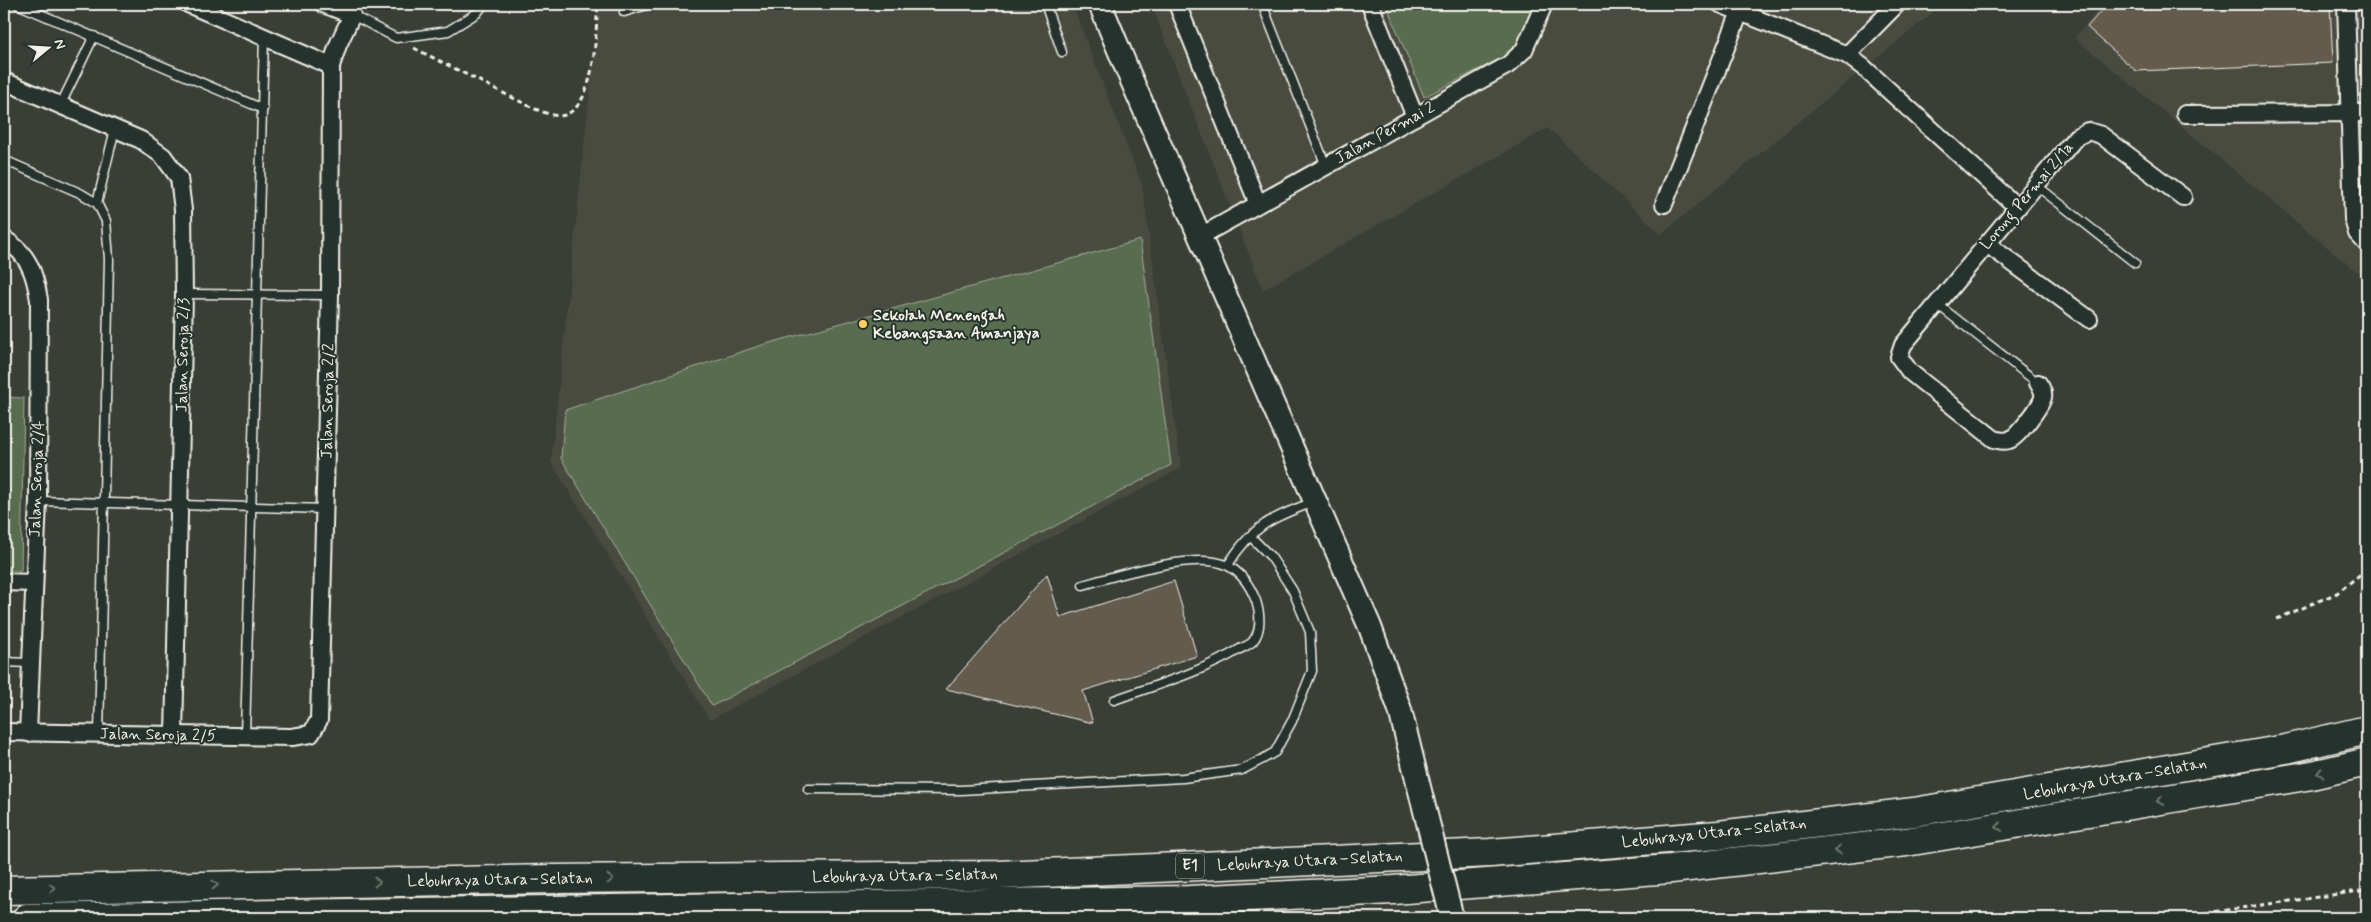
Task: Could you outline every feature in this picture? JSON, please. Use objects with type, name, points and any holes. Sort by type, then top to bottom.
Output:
[{"type":"highway","name":"Lebuhraya Utara–Selatan","points":[[4,890],[554,879],[999,875],[1490,853],[1718,835],[1914,812],[2276,751],[2367,730]]},
{"type":"highway","name":"Lebuhraya Utara–Selatan","points":[[27,918],[1189,900],[1394,890],[1671,869],[1906,842],[2312,775],[2367,762]]},
{"type":"main road","points":[[1100,4],[1385,664],[1400,710],[1452,918]]},
{"type":"street","points":[[188,4],[331,66]]},
{"type":"street","points":[[323,4],[352,16]]},
{"type":"street","points":[[1177,4],[1258,204]]},
{"type":"street","points":[[1370,4],[1415,117]]},
{"type":"street","name":"Jalan Permai 2","points":[[1200,237],[1508,65],[1524,50],[1544,4]]},
{"type":"street","points":[[1720,4],[1847,55],[1863,66],[2017,207]]},
{"type":"street","points":[[1847,55],[1896,4]]},
{"type":"street","points":[[2346,4],[2353,219],[2357,233],[2367,244]]},
{"type":"street","points":[[1664,204],[1740,12]]},
{"type":"street","name":"Jalan Seroja 2/2","points":[[311,734],[318,720],[325,509],[330,295],[331,66],[338,45],[352,16]]},
{"type":"street","name":"Jalan Seroja 2/3","points":[[4,81],[142,140],[164,156],[179,178],[183,210],[184,294],[174,736]]},
{"type":"street","points":[[2185,114],[2367,113]]},
{"type":"street","name":"Lorong Permai 2/1a","points":[[2038,383],[2042,389],[2042,400],[2017,436],[2010,440],[2002,441],[1994,439],[1910,372],[1899,357],[1903,345],[2076,137],[2088,131],[2101,135],[2184,197]]},
{"type":"street","name":"Jalan Seroja 2/4","points":[[4,239],[16,246],[29,261],[36,280],[39,300],[38,501],[29,663],[28,733]]},
{"type":"street","points":[[1987,244],[2089,319]]},
{"type":"street","points":[[4,582],[33,583]]},
{"type":"street","name":"Jalan Seroja 2/5","points":[[4,732],[292,737],[311,734]]},
{"type":"lane","points":[[17,4],[263,109]]},
{"type":"lane","points":[[352,16],[396,38],[448,31],[477,13],[484,4]]},
{"type":"lane","points":[[624,12],[650,4]]},
{"type":"lane","points":[[1045,4],[1062,52]]},
{"type":"lane","points":[[1262,4],[1326,166]]},
{"type":"lane","points":[[60,106],[94,36]]},
{"type":"lane","points":[[245,736],[264,37]]},
{"type":"lane","points":[[96,203],[115,129]]},
{"type":"lane","points":[[4,160],[80,193],[96,203],[106,221],[109,259],[99,735]]},
{"type":"lane","points":[[2036,185],[2135,263]]},
{"type":"lane","points":[[184,294],[330,295]]},
{"type":"lane","points":[[1937,304],[2038,383]]},
{"type":"lane","points":[[38,501],[325,509]]},
{"type":"lane","points":[[1228,566],[1241,545],[1264,523],[1285,512],[1316,502]]},
{"type":"lane","points":[[808,789],[961,790],[1183,778],[1242,770],[1263,759],[1275,752],[1292,721],[1312,671],[1310,632],[1293,591],[1271,558],[1250,536]]},
{"type":"lane","points":[[1083,585],[1138,570],[1182,562],[1214,562],[1228,566],[1249,584],[1257,603],[1260,624],[1253,641],[1204,667],[1114,700]]},
{"type":"lane","points":[[4,662],[29,663]]},
{"type":"path","points":[[396,38],[448,67],[535,109],[564,116],[573,110],[585,94],[588,85],[598,4]]},
{"type":"path","points":[[2277,619],[2337,593],[2367,569]]},
{"type":"path","points":[[2171,918],[2367,890]]},
{"type":"shaded area","name":"Sekolah Menengah Kebangsaan Amanjaya","points":[[599,4],[1072,4],[1142,185],[1181,468],[710,720],[551,462]]},
{"type":"shaded area","points":[[1151,4],[1936,4],[1931,14],[1661,234],[1548,128],[1263,290]]},
{"type":"shaded area","points":[[2103,4],[2367,4],[2367,273],[2356,271],[2075,38]]},
{"type":"green space","points":[[1386,4],[1534,4],[1517,50],[1424,97]]},
{"type":"green space","points":[[1140,240],[1171,465],[712,706],[561,458],[565,410],[759,346]]},
{"type":"green space","points":[[4,397],[24,398],[21,571],[4,571]]},
{"type":"building","points":[[2107,4],[2330,4],[2333,63],[2136,71],[2087,27]]},
{"type":"building","points":[[1047,574],[1060,617],[1174,581],[1197,656],[1083,691],[1093,723],[946,689]]},
{"type":"place","name":"Sekolah Menengah Kebangsaan Amanjaya","points":[[863,324]]}]
